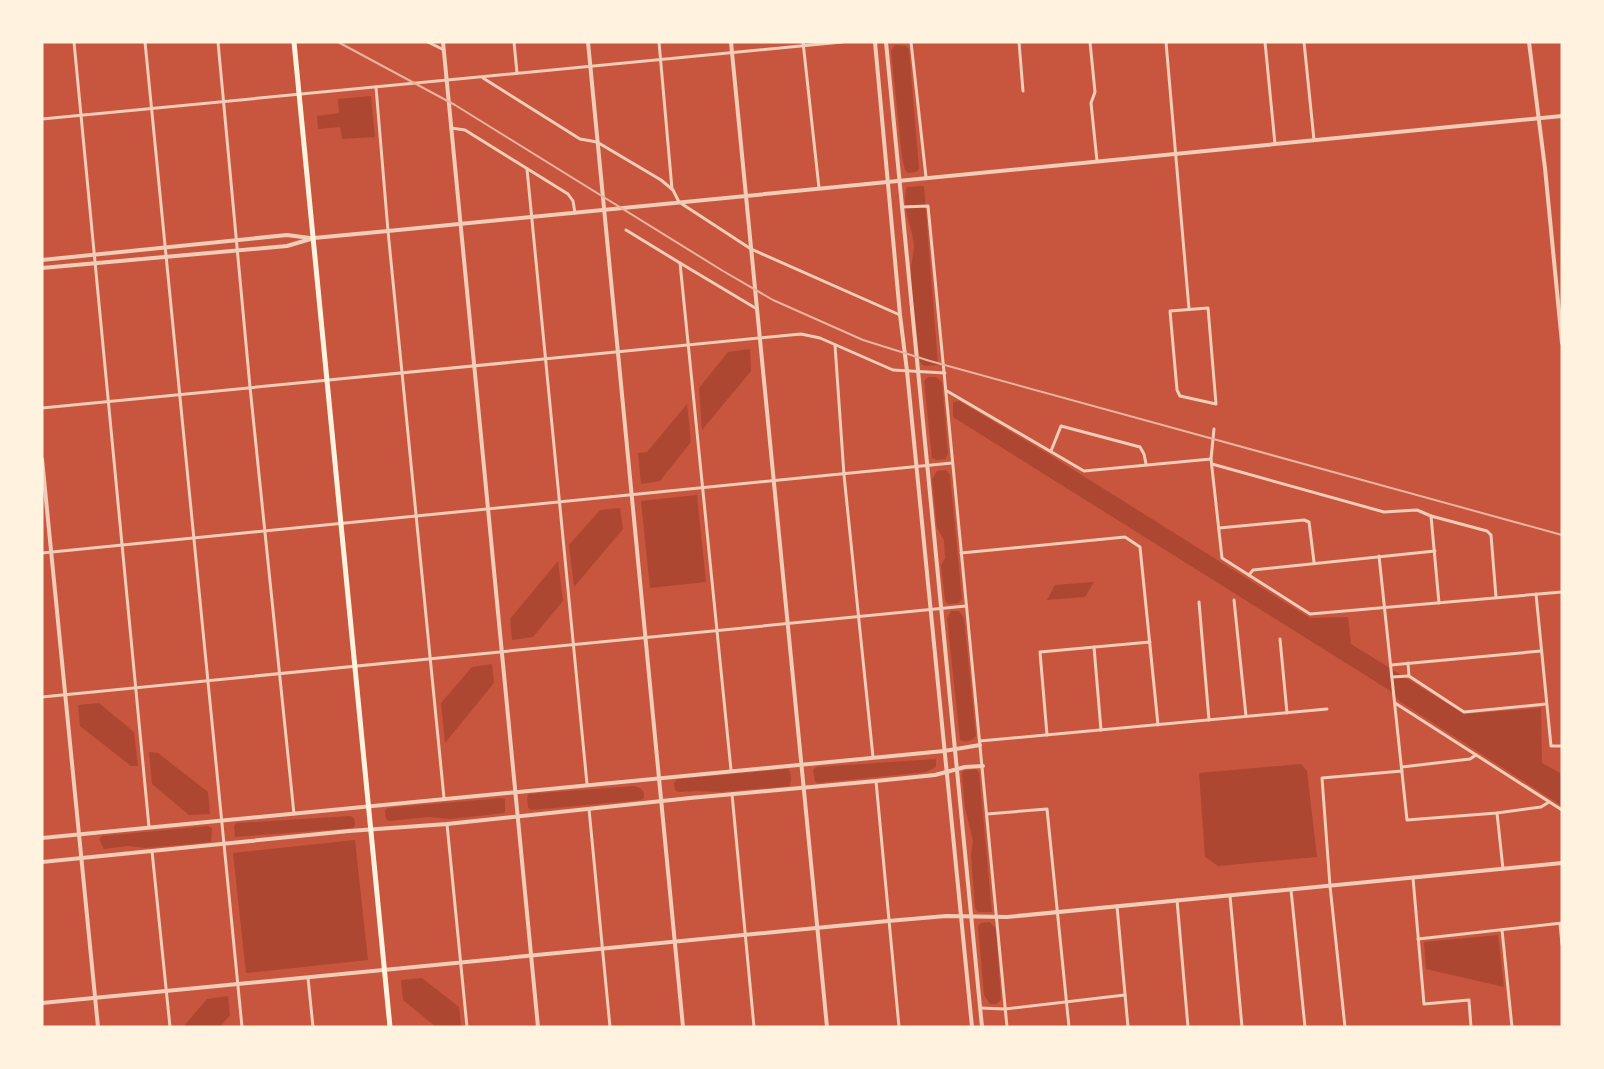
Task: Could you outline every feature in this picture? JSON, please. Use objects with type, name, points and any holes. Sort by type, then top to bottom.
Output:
[{"type":"highway","points":[[294,42],[390,1027]]},
{"type":"street","points":[[74,42],[149,827]]},
{"type":"street","points":[[146,42],[242,1027]]},
{"type":"street","points":[[218,42],[250,387],[294,814]]},
{"type":"street","points":[[429,42],[444,50]]},
{"type":"street","points":[[443,42],[538,1027]]},
{"type":"street","points":[[514,42],[517,74]]},
{"type":"street","points":[[588,42],[682,1027]]},
{"type":"street","points":[[659,42],[673,190],[679,202],[751,249],[900,315]]},
{"type":"street","points":[[731,42],[827,1027]]},
{"type":"street","points":[[42,119],[842,42]]},
{"type":"street","points":[[875,42],[900,315],[908,371],[972,1027]]},
{"type":"street","points":[[886,42],[982,1027]]},
{"type":"street","points":[[911,42],[926,177]]},
{"type":"street","points":[[1019,42],[1023,91]]},
{"type":"street","points":[[1090,42],[1095,92],[1091,103],[1097,161]]},
{"type":"street","points":[[1166,42],[1189,309]]},
{"type":"street","points":[[1265,42],[1275,144]]},
{"type":"street","points":[[1304,42],[1314,140]]},
{"type":"street","points":[[1529,42],[1562,343]]},
{"type":"street","points":[[803,44],[819,188]]},
{"type":"street","points":[[481,77],[580,139],[597,142],[661,180],[673,190]]},
{"type":"street","points":[[376,87],[444,798]]},
{"type":"street","points":[[42,268],[287,246],[314,238],[532,216],[1562,116]]},
{"type":"street","points":[[451,128],[465,130],[568,194],[573,201],[575,213]]},
{"type":"street","points":[[527,169],[587,784]]},
{"type":"street","points":[[902,207],[928,206],[1007,1027]]},
{"type":"street","points":[[626,230],[757,309]]},
{"type":"street","points":[[42,260],[287,235],[314,238]]},
{"type":"street","points":[[680,263],[731,770]]},
{"type":"street","points":[[1208,308],[1216,404],[1180,396],[1177,390],[1170,311],[1189,309],[1208,308]]},
{"type":"street","points":[[42,408],[801,334],[820,338],[893,370],[945,373]]},
{"type":"street","points":[[835,345],[844,475],[873,757]]},
{"type":"street","points":[[947,391],[1084,471],[1211,459]]},
{"type":"street","points":[[1051,451],[1061,426],[1140,447],[1146,464]]},
{"type":"street","points":[[1214,429],[1211,459],[1222,558],[1310,614],[1562,592]]},
{"type":"street","points":[[42,459],[98,1027]]},
{"type":"street","points":[[42,553],[952,463]]},
{"type":"street","points":[[1212,464],[1384,513],[1417,510],[1487,531],[1491,535],[1496,597]]},
{"type":"street","points":[[1431,516],[1439,603]]},
{"type":"street","points":[[1219,528],[1304,520],[1309,522],[1314,562]]},
{"type":"street","points":[[961,554],[1125,537],[1140,547],[1158,725]]},
{"type":"street","points":[[1249,575],[1253,570],[1314,562],[1435,551]]},
{"type":"street","points":[[1379,556],[1407,820],[1497,813],[1540,807],[1550,802]]},
{"type":"street","points":[[1536,594],[1551,746],[1562,746]]},
{"type":"street","points":[[1234,600],[1246,717]]},
{"type":"street","points":[[1199,602],[1209,720]]},
{"type":"street","points":[[42,697],[966,606]]},
{"type":"street","points":[[1280,639],[1287,713]]},
{"type":"street","points":[[1047,735],[1040,652],[1150,642]]},
{"type":"street","points":[[1094,647],[1101,730]]},
{"type":"street","points":[[1391,665],[1541,651]]},
{"type":"street","points":[[1408,663],[1409,676]]},
{"type":"street","points":[[1392,677],[1409,676],[1464,712],[1546,704]]},
{"type":"street","points":[[1395,703],[1562,810]]},
{"type":"street","points":[[42,838],[944,751],[980,743],[1047,735],[1327,709]]},
{"type":"street","points":[[1345,1027],[1330,886],[1322,778],[1470,759],[1476,755]]},
{"type":"street","points":[[42,862],[372,829],[447,824],[732,794],[876,782],[983,765]]},
{"type":"street","points":[[876,782],[899,1027]]},
{"type":"street","points":[[732,794],[754,1027]]},
{"type":"street","points":[[590,809],[610,1027]]},
{"type":"street","points":[[987,814],[1047,809],[1069,1027]]},
{"type":"street","points":[[1497,813],[1503,869]]},
{"type":"street","points":[[447,824],[467,1027]]},
{"type":"street","points":[[152,851],[170,1027]]},
{"type":"street","points":[[42,1003],[888,921],[960,916],[997,917],[1057,912],[1562,863]]},
{"type":"street","points":[[1413,878],[1424,1004],[1469,1000],[1471,1027]]},
{"type":"street","points":[[1291,890],[1305,1027]]},
{"type":"street","points":[[1230,896],[1242,1027]]},
{"type":"street","points":[[1177,900],[1188,1027]]},
{"type":"street","points":[[1117,906],[1128,1027]]},
{"type":"street","points":[[1418,939],[1561,923],[1562,944]]},
{"type":"street","points":[[1502,929],[1512,1027]]},
{"type":"street","points":[[308,978],[313,1027]]},
{"type":"street","points":[[980,1008],[1005,1009],[1125,995]]},
{"type":"shaded area","points":[[895,45],[906,46],[909,49],[919,169],[916,172],[908,173],[905,170],[902,157],[891,51]]},
{"type":"shaded area","points":[[371,96],[375,137],[342,139],[340,127],[318,129],[317,116],[339,113],[338,99]]},
{"type":"shaded area","points":[[924,186],[938,365],[924,366],[920,362],[912,292],[911,269],[914,246],[905,194],[907,187]]},
{"type":"shaded area","points":[[750,349],[751,371],[702,430],[699,388],[728,352]]},
{"type":"shaded area","points":[[928,377],[936,377],[942,382],[948,453],[946,459],[932,458],[924,381]]},
{"type":"shaded area","points":[[959,401],[1045,452],[1310,618],[1348,617],[1351,644],[1464,714],[1541,708],[1542,763],[1562,774],[1562,806],[1399,701],[1389,690],[953,417],[953,402]]},
{"type":"shaded area","points":[[687,404],[691,442],[660,481],[641,484],[638,453],[647,452]]},
{"type":"shaded area","points":[[946,470],[950,475],[962,599],[958,603],[948,604],[945,600],[941,566],[945,558],[944,540],[937,528],[932,479],[937,471]]},
{"type":"shaded area","points":[[697,495],[706,582],[650,588],[641,501]]},
{"type":"shaded area","points":[[620,508],[623,529],[574,587],[569,545],[600,510]]},
{"type":"shaded area","points":[[558,561],[563,601],[533,637],[512,640],[510,619]]},
{"type":"shaded area","points":[[1094,582],[1085,597],[1047,600],[1055,585]]},
{"type":"shaded area","points":[[951,611],[959,611],[964,618],[976,736],[967,741],[960,740],[947,618]]},
{"type":"shaded area","points":[[492,664],[494,683],[445,743],[441,703],[472,667]]},
{"type":"shaded area","points":[[99,703],[134,732],[138,766],[131,766],[80,726],[78,705]]},
{"type":"shaded area","points":[[149,752],[158,753],[208,792],[210,814],[189,815],[152,784]]},
{"type":"shaded area","points":[[936,759],[936,767],[926,772],[817,783],[813,770],[816,767]]},
{"type":"shaded area","points":[[1301,764],[1307,771],[1317,857],[1218,866],[1205,857],[1199,773]]},
{"type":"shaded area","points":[[788,769],[791,777],[789,786],[721,792],[678,792],[675,790],[674,783],[677,779]]},
{"type":"shaded area","points":[[976,769],[979,773],[992,912],[978,912],[975,908],[971,855],[973,841],[965,808],[962,775],[963,771]]},
{"type":"shaded area","points":[[634,786],[643,791],[644,798],[641,800],[532,810],[528,808],[529,794]]},
{"type":"shaded area","points":[[505,799],[504,813],[450,819],[429,817],[389,821],[386,819],[387,808]]},
{"type":"shaded area","points":[[350,816],[354,818],[353,828],[235,837],[236,823]]},
{"type":"shaded area","points":[[208,826],[212,828],[211,842],[104,849],[99,839],[102,836]]},
{"type":"shaded area","points":[[355,840],[368,960],[246,973],[233,853]]},
{"type":"shaded area","points":[[990,922],[996,929],[1001,1000],[996,1004],[990,1004],[984,995],[978,926],[981,923]]},
{"type":"shaded area","points":[[1498,935],[1504,987],[1426,969],[1424,942]]},
{"type":"shaded area","points":[[422,978],[459,1007],[461,1027],[436,1027],[403,1000],[401,980]]},
{"type":"shaded area","points":[[228,996],[230,1015],[220,1027],[183,1027],[207,999]]},
{"type":"railway","points":[[338,42],[455,105],[773,300],[863,340],[930,361],[1562,535]]}]
